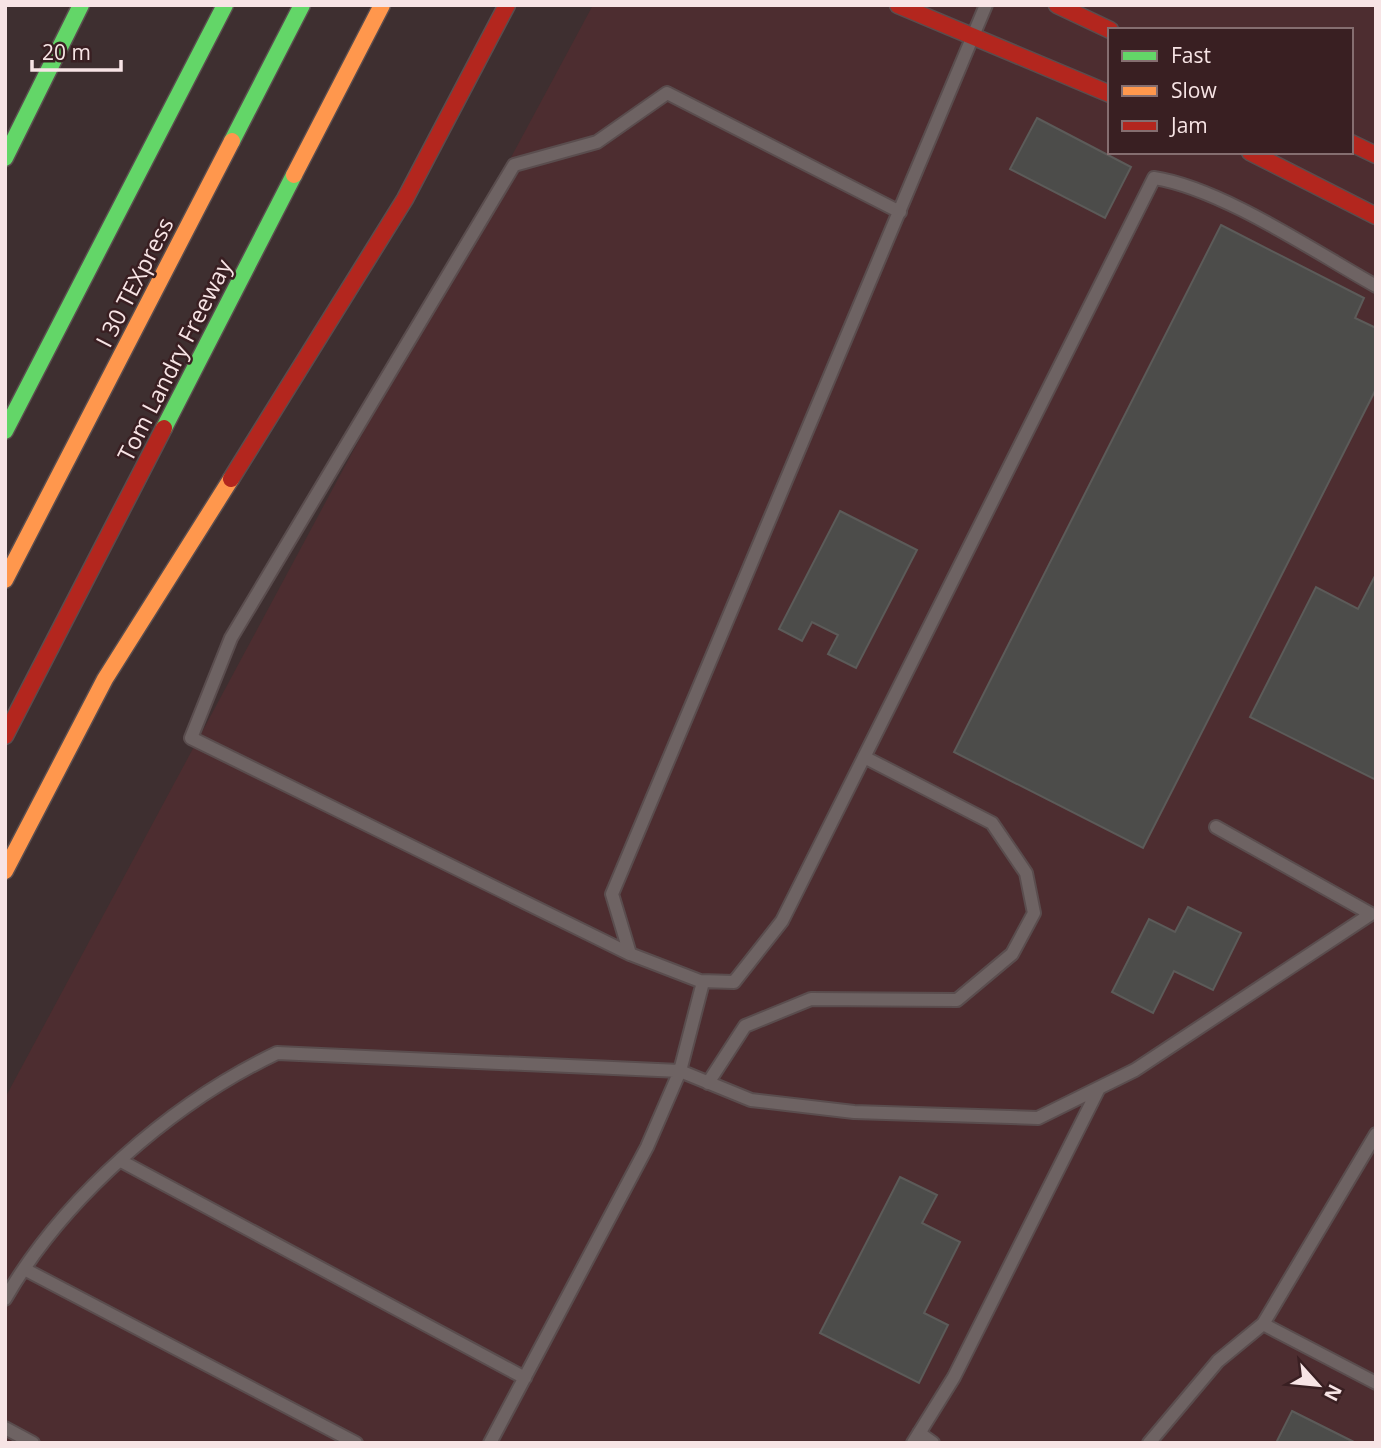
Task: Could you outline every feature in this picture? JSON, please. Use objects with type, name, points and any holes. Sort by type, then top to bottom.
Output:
[{"type":"main road","points":[[5,158],[81,5]]},
{"type":"main road","points":[[5,431],[225,5]]},
{"type":"main road","name":"I 30 TEXpress","points":[[5,580],[302,5]]},
{"type":"main road","name":"Tom Landry Freeway","points":[[5,736],[382,5]]},
{"type":"main road","points":[[5,871],[105,679],[404,199],[507,5]]},
{"type":"main road","points":[[898,5],[1108,93]]},
{"type":"main road","points":[[1057,5],[1108,29]]},
{"type":"main road","points":[[1353,144],[1376,155]]},
{"type":"main road","points":[[1254,154],[1376,216]]},
{"type":"lane","points":[[630,954],[611,894],[986,5]]},
{"type":"lane","points":[[900,212],[667,93],[597,142],[514,165],[231,638],[191,738],[630,954],[703,982],[734,982],[782,921],[1154,177],[1170,180],[1231,205],[1376,286]]},
{"type":"lane","points":[[708,1083],[745,1026],[811,999],[957,1000],[1012,954],[1034,913],[1026,873],[992,823],[864,757]]},
{"type":"lane","points":[[5,1299],[77,1201],[121,1161],[162,1125],[236,1073],[277,1053],[680,1071],[751,1100],[854,1112],[1038,1118],[1135,1070],[1374,913],[1216,827]]},
{"type":"lane","points":[[491,1443],[647,1147],[680,1071],[703,982]]},
{"type":"lane","points":[[933,1443],[916,1438],[954,1377],[1099,1088]]},
{"type":"lane","points":[[1149,1443],[1218,1361],[1263,1324],[1376,1133]]},
{"type":"lane","points":[[121,1161],[525,1378]]},
{"type":"lane","points":[[26,1270],[356,1443]]},
{"type":"lane","points":[[1263,1324],[1376,1382]]},
{"type":"lane","points":[[5,1428],[33,1443]]},
{"type":"shaded area","points":[[593,5],[1376,5],[1376,1443],[5,1443],[5,1098]]},
{"type":"building","points":[[1037,118],[1131,167],[1105,218],[1010,169]]},
{"type":"building","points":[[1221,225],[1364,298],[1355,318],[1376,328],[1376,389],[1143,848],[954,752]]},
{"type":"building","points":[[840,511],[917,550],[856,668],[828,654],[838,635],[812,622],[802,641],[779,629]]},
{"type":"building","points":[[1376,574],[1376,780],[1250,717],[1316,587],[1358,609]]},
{"type":"building","points":[[1188,907],[1241,933],[1213,990],[1174,971],[1153,1013],[1112,992],[1149,919],[1175,932]]},
{"type":"building","points":[[900,1177],[937,1195],[922,1223],[960,1242],[924,1313],[948,1325],[919,1383],[820,1333]]},
{"type":"building","points":[[1292,1411],[1356,1443],[1276,1443]]},
{"type":"traffic: fast","points":[[5,158],[81,5]]},
{"type":"traffic: fast","points":[[5,431],[225,5]]},
{"type":"traffic: fast","points":[[232,141],[302,5]]},
{"type":"traffic: fast","points":[[164,428],[294,175]]},
{"type":"traffic: slow","points":[[294,175],[382,5]]},
{"type":"traffic: slow","points":[[5,580],[232,141]]},
{"type":"traffic: slow","points":[[5,871],[105,679],[231,479]]},
{"type":"traffic: jam","points":[[231,479],[405,199],[507,5]]},
{"type":"traffic: jam","points":[[898,5],[1108,93]]},
{"type":"traffic: jam","points":[[1057,5],[1108,29]]},
{"type":"traffic: jam","points":[[1353,144],[1376,155]]},
{"type":"traffic: jam","points":[[1254,154],[1376,216]]},
{"type":"traffic: jam","points":[[5,736],[164,428]]}]
